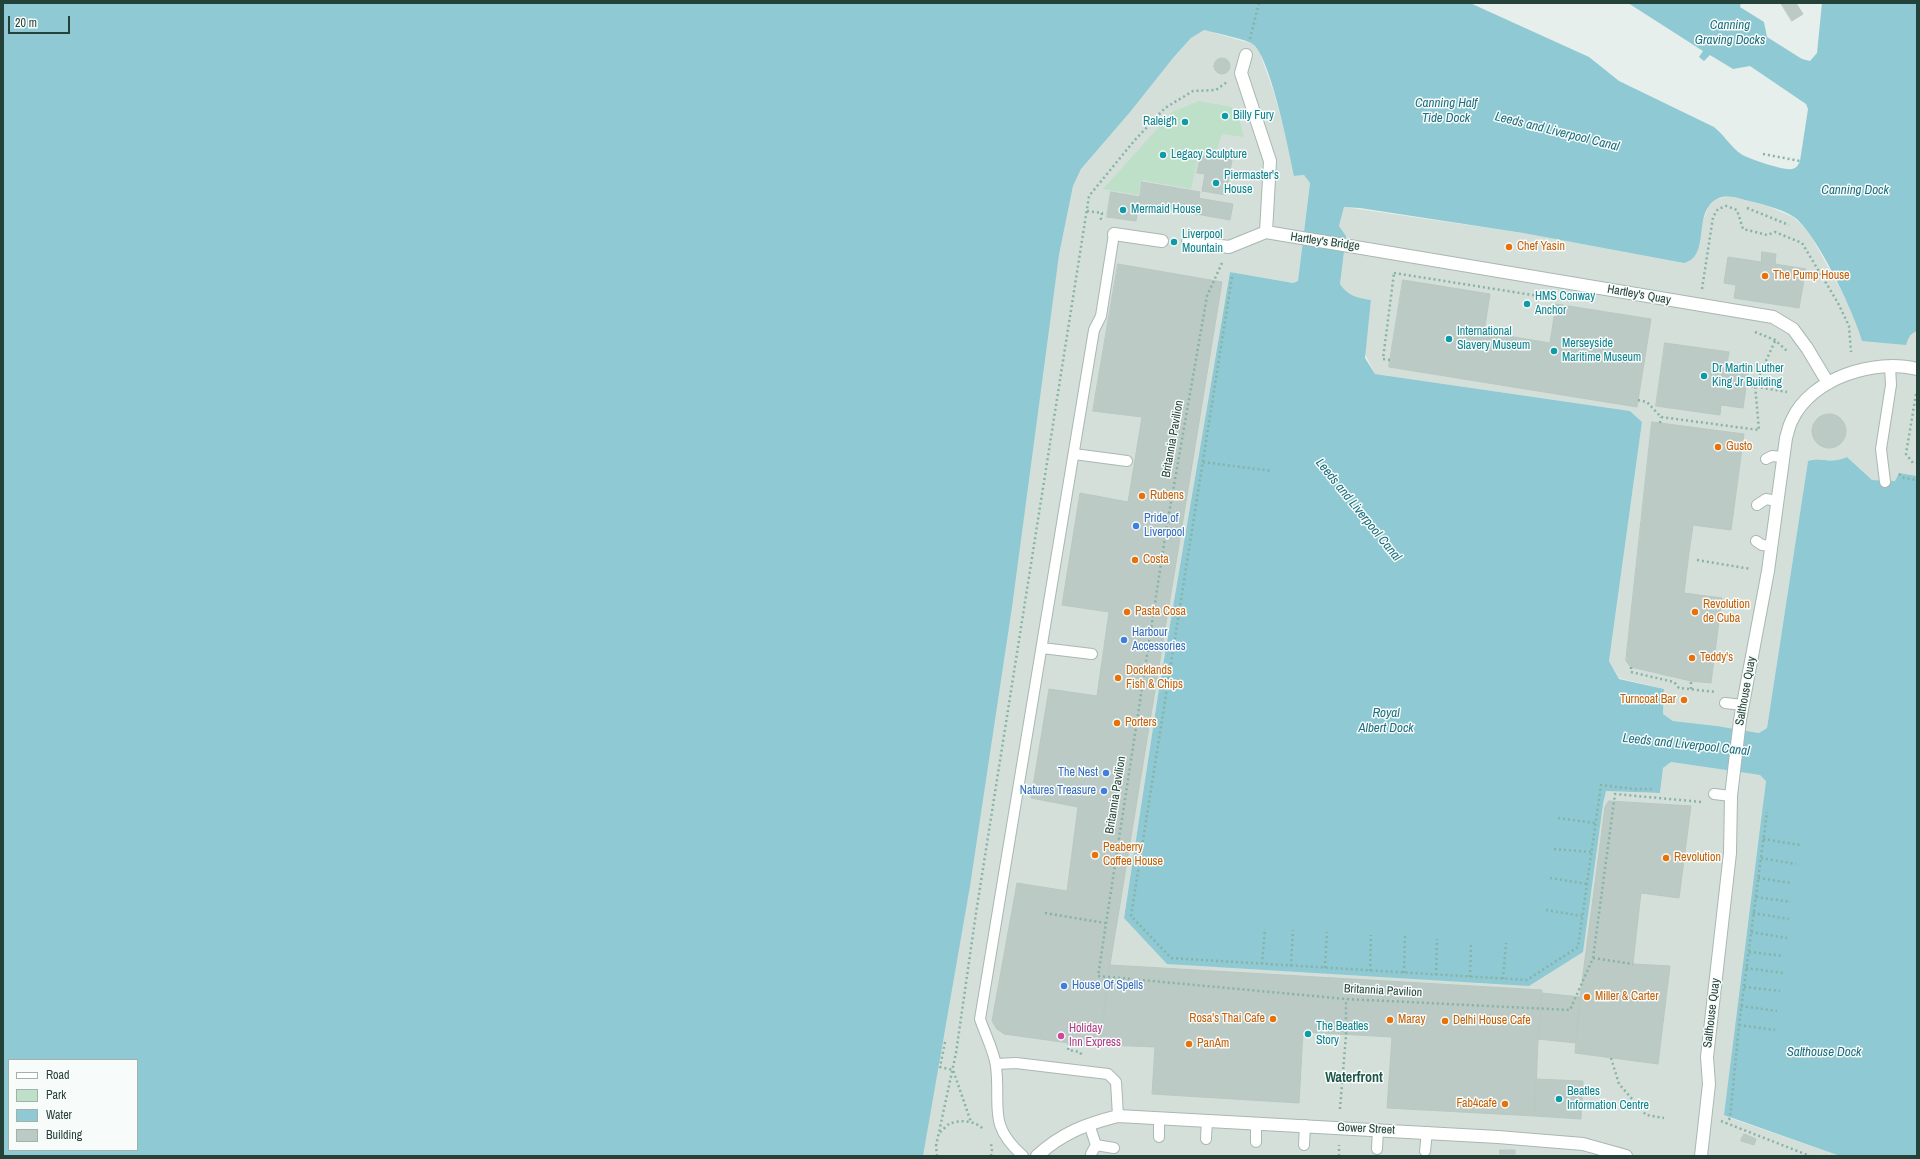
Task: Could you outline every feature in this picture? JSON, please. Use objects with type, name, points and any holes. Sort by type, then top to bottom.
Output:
[{"type":"street","points":[[1188,242],[1229,248],[1266,232],[1270,161],[1241,73],[1246,55]]},
{"type":"street","name":"Hartley's Bridge","points":[[1266,232],[1371,248]]},
{"type":"street","points":[[1114,234],[1162,241]]},
{"type":"street","name":"Hartley's Quay","points":[[1371,248],[1396,254],[1773,316],[1793,329],[1808,348],[1828,383]]},
{"type":"street","name":"Salthouse Quay","points":[[1702,1156],[1709,1084],[1707,1057],[1730,853],[1732,782],[1742,706],[1764,595],[1771,546],[1768,498],[1783,457],[1792,420],[1802,405],[1828,383],[1855,370],[1902,365],[1917,368]]},
{"type":"street","name":"Gower Street","points":[[1037,1156],[1053,1142],[1089,1124],[1118,1116],[1378,1129],[1583,1144],[1599,1152],[1626,1156]]},
{"type":"lane","points":[[1023,1156],[1005,1137],[997,1115],[998,1089],[996,1064],[980,1019],[1094,330],[1101,316],[1114,234]]},
{"type":"lane","points":[[1885,482],[1881,449],[1891,385],[1890,366]]},
{"type":"lane","points":[[1074,454],[1127,461]]},
{"type":"lane","points":[[1766,459],[1772,456],[1783,457]]},
{"type":"lane","points":[[1757,505],[1768,498]]},
{"type":"lane","points":[[1756,541],[1762,545],[1771,546]]},
{"type":"lane","points":[[1042,648],[1092,654]]},
{"type":"lane","points":[[1725,703],[1742,706]]},
{"type":"lane","points":[[1714,794],[1731,796]]},
{"type":"lane","points":[[996,1064],[1016,1063],[1108,1074],[1116,1082],[1118,1116]]},
{"type":"lane","points":[[1159,1118],[1159,1137]]},
{"type":"lane","points":[[1206,1139],[1207,1120]]},
{"type":"lane","points":[[1256,1123],[1256,1142]]},
{"type":"lane","points":[[1089,1124],[1094,1150],[1114,1148]]},
{"type":"lane","points":[[1304,1144],[1305,1125]]},
{"type":"lane","points":[[1377,1149],[1378,1129]]},
{"type":"lane","points":[[1425,1151],[1427,1132]]},
{"type":"path","points":[[1246,55],[1259,3]]},
{"type":"path","points":[[937,1156],[936,1146],[953,1070],[1090,196],[1134,141],[1165,108],[1193,91],[1216,90],[1241,73]]},
{"type":"path","points":[[1763,154],[1800,161]]},
{"type":"path","points":[[1700,305],[1713,217],[1718,209],[1726,206],[1737,210],[1743,229],[1767,235],[1775,232],[1802,243],[1838,302],[1849,326],[1851,352]]},
{"type":"path","points":[[1747,208],[1789,225]]},
{"type":"path","points":[[1087,211],[1102,213],[1101,219]]},
{"type":"path","name":"Britannia Pavilion","points":[[1229,248],[1207,296],[1166,531],[1098,976],[1346,999],[1570,1010],[1593,958]]},
{"type":"path","points":[[1390,360],[1383,359],[1396,254]]},
{"type":"path","points":[[1394,273],[1551,298]]},
{"type":"path","points":[[1232,277],[1131,916],[1171,958],[1526,980],[1578,948],[1601,785],[1636,789],[1653,789]]},
{"type":"path","points":[[1749,330],[1775,340],[1790,353]]},
{"type":"path","points":[[1638,400],[1647,402],[1661,417],[1759,430],[1755,385],[1775,340]]},
{"type":"path","points":[[1746,385],[1755,385],[1787,392]]},
{"type":"path","points":[[1916,394],[1906,454],[1913,462],[1917,463]]},
{"type":"path","points":[[1660,423],[1661,417]]},
{"type":"path","points":[[1203,462],[1272,471]]},
{"type":"path","points":[[1899,473],[1904,478],[1917,480]]},
{"type":"path","points":[[1696,560],[1751,569]]},
{"type":"path","points":[[1632,667],[1631,672],[1674,682],[1679,688],[1719,692]]},
{"type":"path","points":[[1691,690],[1692,681]]},
{"type":"path","points":[[1633,964],[1593,958],[1615,794],[1705,802]]},
{"type":"path","points":[[1766,812],[1739,1025],[1730,1118],[1726,1124],[1810,1156]]},
{"type":"path","points":[[1558,818],[1595,823]]},
{"type":"path","points":[[1763,839],[1800,845]]},
{"type":"path","points":[[1554,849],[1591,852]]},
{"type":"path","points":[[1761,858],[1796,864]]},
{"type":"path","points":[[1550,878],[1587,884]]},
{"type":"path","points":[[1758,878],[1792,883]]},
{"type":"path","points":[[1756,897],[1791,902]]},
{"type":"path","points":[[1546,910],[1582,916]]},
{"type":"path","points":[[1045,913],[1105,923]]},
{"type":"path","points":[[1753,913],[1789,919]]},
{"type":"path","points":[[1262,964],[1265,929]]},
{"type":"path","points":[[1291,966],[1293,930]]},
{"type":"path","points":[[1325,968],[1327,932]]},
{"type":"path","points":[[1751,932],[1787,938]]},
{"type":"path","points":[[1370,971],[1371,935]]},
{"type":"path","points":[[1404,973],[1405,936]]},
{"type":"path","points":[[1436,975],[1437,939]]},
{"type":"path","points":[[1470,943],[1470,977]]},
{"type":"path","points":[[1503,979],[1506,943]]},
{"type":"path","points":[[1748,952],[1784,956]]},
{"type":"path","points":[[1746,968],[1783,973]]},
{"type":"path","points":[[1744,987],[1780,991]]},
{"type":"path","points":[[1340,1109],[1346,1035],[1346,999]]},
{"type":"path","points":[[1742,1006],[1777,1011]]},
{"type":"path","points":[[1739,1025],[1775,1030]]},
{"type":"path","points":[[945,1042],[940,1067],[953,1070]]},
{"type":"path","points":[[1611,1058],[1619,1084],[1646,1116],[1664,1118]]},
{"type":"path","points":[[953,1070],[971,1122]]},
{"type":"path","points":[[939,1132],[949,1124],[959,1122],[971,1122],[982,1127],[986,1132]]},
{"type":"path","points":[[989,1137],[992,1149],[991,1156]]},
{"type":"path","points":[[1339,1156],[1340,1141]]},
{"type":"shaded area","points":[[1204,30],[1253,44],[1259,51],[1274,93],[1287,140],[1294,176],[1304,175],[1310,183],[1298,281],[1293,283],[1230,272],[1158,695],[1124,918],[1603,804],[1606,791],[1660,793],[1663,768],[1671,762],[1760,775],[1766,780],[1730,1118],[1840,1156],[923,1156],[1059,255],[1073,186],[1081,169],[1173,58],[1191,38]]},
{"type":"shaded area","points":[[1730,196],[1767,206],[1793,217],[1804,227],[1812,238],[1852,310],[1862,341],[1908,338],[1913,332],[1917,331],[1917,476],[1899,473],[1895,481],[1872,480],[1847,457],[1839,461],[1813,459],[1808,461],[1767,728],[1759,733],[1673,721],[1663,714],[1664,689],[1619,678],[1609,661],[1642,422],[1630,411],[1375,374],[1365,354],[1371,300],[1356,298],[1345,291],[1340,284],[1346,237],[1339,226],[1344,207],[1523,233],[1684,263],[1709,206],[1717,199]]},
{"type":"green space","points":[[1199,101],[1232,107],[1240,121],[1244,137],[1222,134],[1215,156],[1199,154],[1191,189],[1142,180],[1138,195],[1103,189],[1172,112]]},
{"type":"water","points":[[3,3],[1470,3],[1589,57],[1619,81],[1714,127],[1741,154],[1766,164],[1792,169],[1797,166],[1800,161],[1808,109],[1806,104],[1750,66],[1733,69],[1710,55],[1704,61],[1699,57],[1703,51],[1628,3],[1741,3],[1740,7],[1764,22],[1767,37],[1802,59],[1810,61],[1817,53],[1822,3],[1917,3],[1917,331],[1911,335],[1906,345],[1862,341],[1852,312],[1834,274],[1813,239],[1803,226],[1794,217],[1783,211],[1735,197],[1721,197],[1709,206],[1705,213],[1701,238],[1696,254],[1684,263],[1523,233],[1360,208],[1344,207],[1339,226],[1346,236],[1340,284],[1353,296],[1371,300],[1365,358],[1375,374],[1630,411],[1642,422],[1609,661],[1619,679],[1664,689],[1663,714],[1673,721],[1759,733],[1767,728],[1808,461],[1818,459],[1836,460],[1847,457],[1872,480],[1895,481],[1899,473],[1917,476],[1917,1156],[1840,1156],[1724,1115],[1766,781],[1760,775],[1671,762],[1663,768],[1660,793],[1606,791],[1583,952],[1529,986],[1167,964],[1124,918],[1158,695],[1230,272],[1293,283],[1298,281],[1310,183],[1304,175],[1294,176],[1273,87],[1267,69],[1254,45],[1238,38],[1204,30],[1191,38],[1173,58],[1130,112],[1081,169],[1073,186],[1059,255],[1012,607],[970,886],[923,1156],[3,1156]]},
{"type":"building","points":[[1781,3],[1796,3],[1803,14],[1792,21]]},
{"type":"building","points":[[1219,58],[1225,58],[1230,63],[1228,72],[1225,74],[1219,74],[1214,69],[1214,63]]},
{"type":"building","name":"Piermaster's House","points":[[1201,155],[1232,160],[1226,195],[1202,191],[1205,174],[1197,173]]},
{"type":"building","points":[[1142,182],[1200,192],[1196,214],[1139,204]]},
{"type":"building","name":"Mermaid House","points":[[1111,192],[1140,197],[1136,221],[1107,217]]},
{"type":"building","points":[[1198,198],[1233,204],[1230,220],[1196,214]]},
{"type":"building","name":"The Pump House","points":[[1762,252],[1776,254],[1775,264],[1806,269],[1799,308],[1734,298],[1736,285],[1724,283],[1728,257],[1761,262]]},
{"type":"building","points":[[1118,264],[1222,282],[1110,965],[1100,1042],[1069,1043],[1004,1034],[997,1029],[992,1021],[1017,883],[1067,891],[1078,807],[1031,798],[1049,689],[1097,696],[1109,612],[1062,605],[1080,493],[1128,502],[1142,417],[1093,411]]},
{"type":"building","points":[[1403,280],[1490,294],[1484,332],[1550,343],[1556,304],[1651,319],[1637,407],[1389,367]]},
{"type":"building","name":"Dr Martin Luther King Jr Building","points":[[1665,343],[1729,352],[1727,363],[1749,367],[1743,408],[1721,405],[1720,415],[1656,406]]},
{"type":"building","points":[[1832,414],[1841,419],[1845,424],[1845,438],[1841,443],[1836,447],[1826,448],[1822,447],[1813,438],[1812,428],[1813,424],[1822,415]]},
{"type":"building","points":[[1652,422],[1744,434],[1731,530],[1693,525],[1689,553],[1684,593],[1722,598],[1711,683],[1691,681],[1631,667],[1626,661]]},
{"type":"building","points":[[1609,801],[1691,806],[1679,898],[1641,893],[1633,964],[1670,966],[1658,1064],[1575,1053],[1580,997],[1605,807]]},
{"type":"building","points":[[1110,965],[1542,990],[1538,1039],[1535,1116],[1387,1108],[1392,1037],[1303,1032],[1299,1103],[1152,1094],[1155,1047],[1081,1044],[1100,1042]]},
{"type":"building","points":[[1542,993],[1580,997],[1576,1043],[1538,1039]]},
{"type":"building","name":"Beatles Information Centre","points":[[1536,1079],[1583,1081],[1581,1119],[1535,1116]]},
{"type":"building","points":[[1744,1134],[1756,1139],[1754,1145],[1741,1141]]},
{"type":"building","points":[[1500,1150],[1515,1150],[1515,1154],[1500,1154]]},
{"type":"place","name":"Billy Fury","points":[[1225,116]]},
{"type":"place","name":"Raleigh","points":[[1185,122]]},
{"type":"place","name":"Legacy Sculpture","points":[[1163,155]]},
{"type":"place","name":"Piermaster's House","points":[[1216,183]]},
{"type":"place","name":"Mermaid House","points":[[1123,210]]},
{"type":"place","name":"Liverpool Mountain","points":[[1174,242]]},
{"type":"place","name":"Chef Yasin","points":[[1509,247]]},
{"type":"place","name":"The Pump House","points":[[1765,276]]},
{"type":"place","name":"HMS Conway Anchor","points":[[1527,304]]},
{"type":"place","name":"International Slavery Museum","points":[[1449,339]]},
{"type":"place","name":"Merseyside Maritime Museum","points":[[1554,351]]},
{"type":"place","name":"Dr Martin Luther King Jr Building","points":[[1704,376]]},
{"type":"place","name":"Gusto","points":[[1718,447]]},
{"type":"place","name":"Rubens","points":[[1142,496]]},
{"type":"place","name":"Pride of Liverpool","points":[[1136,526]]},
{"type":"place","name":"Costa","points":[[1135,560]]},
{"type":"place","name":"Pasta Cosa","points":[[1127,612]]},
{"type":"place","name":"Revolution de Cuba","points":[[1695,612]]},
{"type":"place","name":"Harbour Accessories","points":[[1124,640]]},
{"type":"place","name":"Teddy's","points":[[1692,658]]},
{"type":"place","name":"Docklands Fish & Chips","points":[[1118,678]]},
{"type":"place","name":"Turncoat Bar","points":[[1684,700]]},
{"type":"place","name":"Porters","points":[[1117,723]]},
{"type":"place","name":"The Nest","points":[[1106,773]]},
{"type":"place","name":"Natures Treasure","points":[[1104,791]]},
{"type":"place","name":"Peaberry Coffee House","points":[[1095,855]]},
{"type":"place","name":"Revolution","points":[[1666,858]]},
{"type":"place","name":"House Of Spells","points":[[1064,986]]},
{"type":"place","name":"Miller & Carter","points":[[1587,997]]},
{"type":"place","name":"Rosa's Thai Cafe","points":[[1273,1019]]},
{"type":"place","name":"Maray","points":[[1390,1020]]},
{"type":"place","name":"Delhi House Cafe","points":[[1445,1021]]},
{"type":"place","name":"The Beatles Story","points":[[1308,1034]]},
{"type":"place","name":"Holiday Inn Express","points":[[1061,1036]]},
{"type":"place","name":"PanAm","points":[[1189,1044]]},
{"type":"place","name":"Beatles Information Centre","points":[[1559,1099]]},
{"type":"place","name":"Fab4cafe","points":[[1505,1104]]},
{"type":"district","name":"Waterfront","points":[[1354,1078]]},
{"type":"water label","name":"Canning Graving Docks","points":[[1730,34]]},
{"type":"water label","name":"Canning Half Tide Dock","points":[[1446,112]]},
{"type":"water label","name":"Leeds and Liverpool Canal","points":[[1557,132]]},
{"type":"water label","name":"Canning Dock","points":[[1855,191]]},
{"type":"water label","name":"Leeds and Liverpool Canal","points":[[1358,510]]},
{"type":"water label","name":"Royal Albert Dock","points":[[1386,722]]},
{"type":"water label","name":"Leeds and Liverpool Canal","points":[[1686,745]]},
{"type":"water label","name":"Salthouse Dock","points":[[1824,1053]]}]
